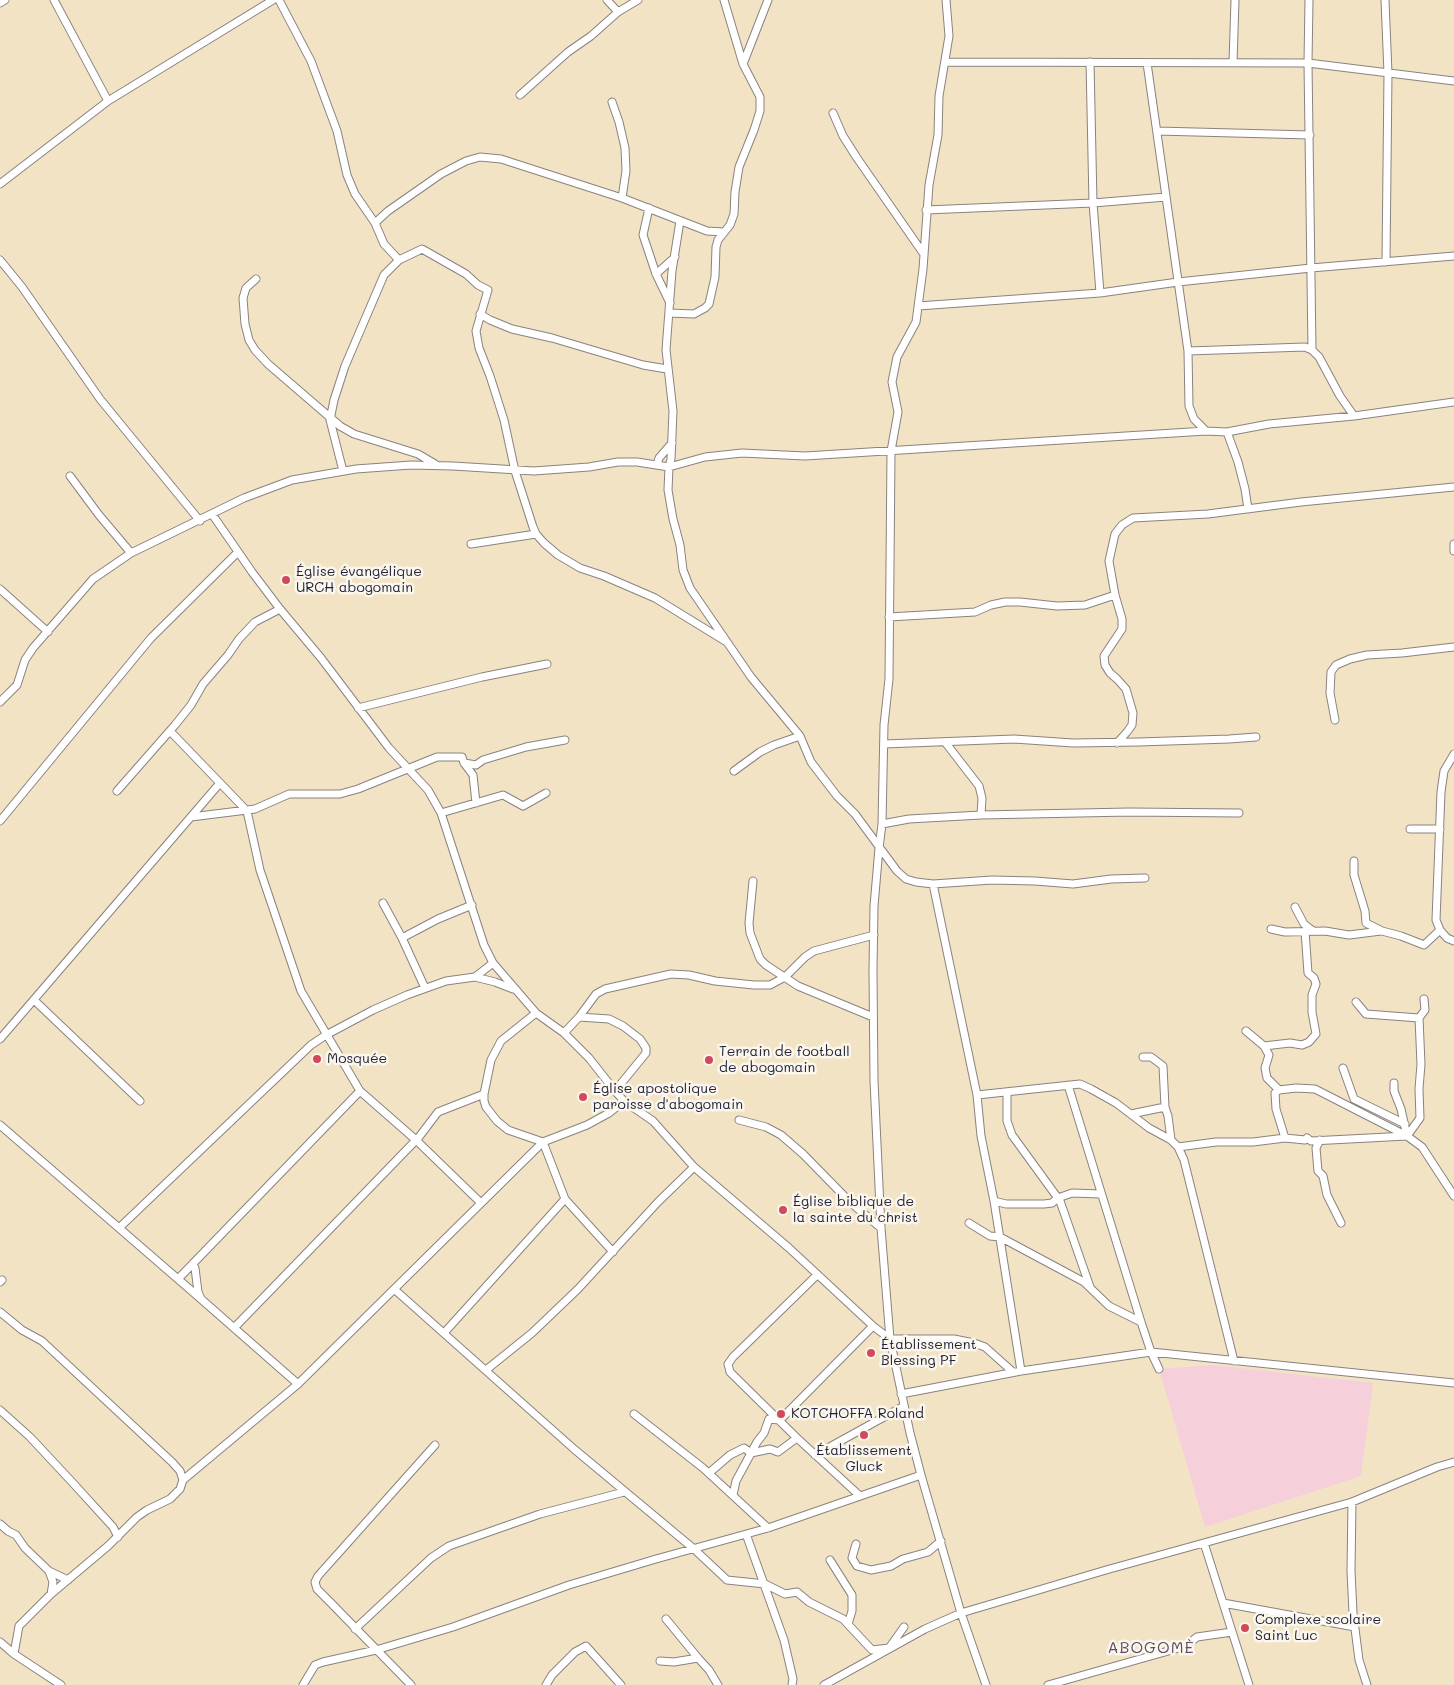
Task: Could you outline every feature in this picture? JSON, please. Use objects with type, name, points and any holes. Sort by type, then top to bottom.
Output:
[{"type":"street","points":[[0,3],[5,0]]},
{"type":"street","points":[[54,0],[108,101]]},
{"type":"street","points":[[0,184],[108,101],[273,0]]},
{"type":"street","points":[[279,0],[311,61],[338,131],[346,175],[355,194],[375,223],[384,244],[399,260]]},
{"type":"street","points":[[607,0],[618,12]]},
{"type":"street","points":[[520,95],[568,52],[591,36],[618,12],[638,0]]},
{"type":"street","points":[[669,313],[694,314],[709,304],[715,277],[716,247],[718,240],[730,225],[734,214],[739,167],[760,111],[760,97],[743,64],[724,0]]},
{"type":"street","points":[[743,64],[768,0]]},
{"type":"street","points":[[946,0],[949,36],[939,96],[938,135],[926,210],[924,253],[918,306],[914,328],[897,357],[892,382],[898,412],[891,451],[889,679],[874,935],[874,1081],[881,1228],[890,1339],[921,1475],[961,1614],[986,1685]]},
{"type":"street","points":[[1233,63],[1235,0]]},
{"type":"street","points":[[1309,0],[1308,63],[1312,350]]},
{"type":"street","points":[[1385,0],[1388,73],[1386,262]]},
{"type":"street","points":[[946,62],[1308,63],[1454,81]]},
{"type":"street","points":[[1090,62],[1093,203],[1100,293]]},
{"type":"street","points":[[1147,62],[1188,351],[1189,406],[1194,419],[1206,431]]},
{"type":"street","points":[[612,102],[625,148],[626,171],[622,198]]},
{"type":"street","points":[[833,113],[843,136],[857,158],[924,253]]},
{"type":"street","points":[[1157,131],[1310,135]]},
{"type":"street","points":[[375,223],[388,211],[441,174],[466,161],[480,158],[501,159],[622,198],[707,231],[724,232]]},
{"type":"street","points":[[926,210],[1093,203],[1166,197]]},
{"type":"street","points":[[649,208],[643,235],[656,274],[670,304]]},
{"type":"street","points":[[680,221],[666,350],[673,411],[672,459],[669,468],[668,490],[680,545],[683,570],[690,588],[728,643],[752,677],[800,736],[810,762],[837,796],[855,814],[896,871],[906,879],[932,884],[992,880],[1073,884],[1102,880],[1145,878]]},
{"type":"street","points":[[343,471],[330,420],[345,366],[384,275],[399,260],[422,249],[466,274],[478,285],[488,290],[476,331],[479,348],[504,420],[515,470],[536,534],[558,555],[580,568],[655,598],[728,643]]},
{"type":"street","points":[[918,306],[1100,293],[1178,282],[1311,268],[1454,256]]},
{"type":"street","points":[[656,274],[675,257]]},
{"type":"street","points":[[0,260],[22,287],[100,399],[200,521]]},
{"type":"street","points":[[256,279],[246,288],[243,298],[245,324],[249,340],[255,350],[268,364],[330,420],[354,434],[411,452],[438,465]]},
{"type":"street","points":[[480,314],[512,329],[552,338],[643,365],[668,369]]},
{"type":"street","points":[[1188,351],[1305,347],[1312,350],[1319,357],[1340,396],[1354,416]]},
{"type":"street","points":[[0,702],[17,685],[25,660],[93,579],[132,553],[244,498],[292,480],[343,471],[412,465],[534,471],[589,467],[618,462],[637,462],[669,468],[706,457],[742,453],[804,456],[1206,431],[1227,432],[1269,424],[1354,416],[1454,402]]},
{"type":"street","points":[[1227,432],[1238,462],[1248,508]]},
{"type":"street","points":[[657,466],[659,458],[672,444]]},
{"type":"street","points":[[70,476],[98,515],[132,553]]},
{"type":"street","points":[[1117,743],[1132,725],[1133,713],[1126,689],[1110,673],[1105,665],[1104,656],[1122,630],[1122,619],[1115,595],[1109,561],[1115,534],[1122,525],[1133,518],[1208,514],[1248,508],[1454,487]]},
{"type":"street","points":[[212,514],[280,609],[321,658],[389,748],[428,790],[441,813],[484,945],[493,963],[536,1013],[564,1033],[589,1058],[624,1101],[653,1120],[694,1167],[789,1248],[872,1326],[890,1339],[954,1339],[974,1343],[985,1347],[1013,1372]]},
{"type":"street","points":[[471,544],[536,534]]},
{"type":"street","points":[[1454,544],[1454,551]]},
{"type":"street","points":[[0,821],[151,638],[238,552]]},
{"type":"street","points":[[0,589],[48,632]]},
{"type":"street","points":[[889,617],[975,612],[1005,602],[1058,606],[1085,605],[1115,595]]},
{"type":"street","points":[[117,792],[191,705],[203,684],[240,638],[255,622],[280,609]]},
{"type":"street","points":[[1335,720],[1330,694],[1331,672],[1336,665],[1367,655],[1454,647]]},
{"type":"street","points":[[358,708],[463,682],[547,664]]},
{"type":"street","points":[[170,730],[247,811],[260,870],[301,991],[360,1091],[416,1140],[481,1204]]},
{"type":"street","points":[[734,771],[760,752],[800,736]]},
{"type":"street","points":[[884,744],[1014,739],[1073,744],[1230,740],[1256,737]]},
{"type":"street","points":[[464,763],[476,765],[482,760],[565,740]]},
{"type":"street","points":[[945,742],[979,786],[982,798],[981,815]]},
{"type":"street","points":[[1454,754],[1444,771],[1441,792],[1436,920],[1440,930],[1447,938],[1454,941]]},
{"type":"street","points":[[191,817],[247,811],[267,805],[289,794],[340,794],[358,789],[437,757],[462,757],[473,775],[476,804]]},
{"type":"street","points":[[0,1039],[220,783]]},
{"type":"street","points":[[441,813],[503,795],[523,806],[546,792]]},
{"type":"street","points":[[882,824],[909,819],[981,815],[1129,812],[1239,813]]},
{"type":"street","points":[[1410,829],[1440,829]]},
{"type":"street","points":[[1354,861],[1354,875],[1365,911],[1366,923],[1382,931],[1424,945],[1440,930]]},
{"type":"street","points":[[753,880],[749,916],[750,933],[760,959],[766,965],[810,992],[873,1017]]},
{"type":"street","points":[[932,884],[977,1095],[981,1136],[994,1201],[1021,1371]]},
{"type":"street","points":[[383,903],[402,938],[425,988]]},
{"type":"street","points":[[402,938],[438,919],[472,905]]},
{"type":"street","points":[[1264,1046],[1290,1043],[1302,1045],[1309,1042],[1316,1034],[1312,1012],[1312,995],[1316,984],[1314,978],[1308,973],[1309,931],[1295,907]]},
{"type":"street","points":[[1271,929],[1285,932],[1325,931],[1348,935],[1382,931]]},
{"type":"street","points":[[564,1033],[596,994],[605,989],[670,974],[754,985],[770,985],[785,977],[814,951],[874,935]]},
{"type":"street","points":[[475,977],[493,963]]},
{"type":"street","points":[[119,1228],[311,1045],[326,1035],[373,1010],[446,981],[475,977],[514,989]]},
{"type":"street","points":[[1408,1136],[1420,1118],[1419,1089],[1421,1064],[1419,1018],[1425,1010],[1424,999]]},
{"type":"street","points":[[34,1000],[140,1101]]},
{"type":"street","points":[[1356,1002],[1366,1014],[1419,1018]]},
{"type":"street","points":[[536,1013],[501,1041],[496,1048],[490,1060],[484,1094],[486,1107],[497,1121],[508,1130],[543,1142]]},
{"type":"street","points":[[579,1017],[609,1020],[623,1026],[640,1039],[646,1048],[646,1053],[615,1091]]},
{"type":"street","points":[[1246,1031],[1264,1046],[1269,1055],[1265,1068],[1267,1078],[1279,1090]]},
{"type":"street","points":[[1144,1057],[1151,1057],[1163,1066],[1165,1107],[1171,1140]]},
{"type":"street","points":[[1343,1068],[1354,1099],[1405,1124]]},
{"type":"street","points":[[1394,1082],[1394,1091],[1402,1110],[1408,1136]]},
{"type":"street","points":[[977,1095],[1080,1084],[1116,1103],[1149,1128],[1171,1140],[1178,1147],[1184,1160],[1234,1361]]},
{"type":"street","points":[[1068,1085],[1141,1322],[1159,1369]]},
{"type":"street","points":[[1285,1138],[1276,1109],[1275,1093],[1279,1090],[1296,1088],[1315,1089],[1408,1136],[1422,1147],[1454,1196]]},
{"type":"street","points":[[178,1279],[360,1091]]},
{"type":"street","points":[[1006,1092],[1007,1121],[1012,1135],[1058,1198],[1068,1221],[1090,1287]]},
{"type":"street","points":[[234,1328],[416,1140],[438,1112],[484,1094]]},
{"type":"street","points":[[14,1654],[19,1626],[51,1594],[118,1537],[137,1517],[170,1499],[180,1489],[183,1480],[298,1384],[543,1142],[587,1125],[610,1113],[624,1101]]},
{"type":"street","points":[[1131,1114],[1165,1107]]},
{"type":"street","points":[[739,1120],[766,1127],[781,1135],[803,1154],[850,1202],[881,1228]]},
{"type":"street","points":[[0,1126],[298,1384]]},
{"type":"street","points":[[1178,1147],[1216,1142],[1253,1142],[1285,1138],[1305,1140],[1308,1138],[1311,1141],[1408,1136]]},
{"type":"street","points":[[1320,1140],[1316,1148],[1318,1171],[1323,1176],[1326,1195],[1340,1223]]},
{"type":"street","points":[[543,1142],[565,1200],[613,1252]]},
{"type":"street","points":[[486,1370],[532,1333],[578,1289],[658,1202],[694,1167]]},
{"type":"street","points":[[994,1201],[1006,1204],[1044,1204],[1052,1203],[1058,1198],[1072,1194],[1102,1194]]},
{"type":"street","points":[[444,1333],[565,1200]]},
{"type":"street","points":[[969,1223],[990,1236],[1000,1237],[1084,1282],[1109,1306],[1141,1322]]},
{"type":"street","points":[[193,1264],[196,1268],[198,1292],[201,1299]]},
{"type":"street","points":[[817,1275],[728,1364],[730,1372],[797,1438],[860,1496]]},
{"type":"street","points":[[394,1289],[543,1422],[694,1549],[727,1580],[765,1584],[785,1594],[797,1592],[809,1602],[843,1619],[872,1650],[888,1648],[904,1627]]},
{"type":"street","points":[[0,1312],[22,1330],[42,1341],[172,1462],[180,1471],[183,1480]]},
{"type":"street","points":[[780,1420],[872,1326]]},
{"type":"street","points":[[901,1394],[1013,1372],[1151,1352],[1454,1383]]},
{"type":"street","points":[[816,1455],[904,1406]]},
{"type":"street","points":[[0,1410],[30,1437],[60,1469],[113,1527],[118,1537]]},
{"type":"street","points":[[634,1414],[709,1473],[768,1528]]},
{"type":"street","points":[[733,1495],[736,1481],[757,1442],[764,1433],[769,1419],[780,1420]]},
{"type":"street","points":[[709,1473],[730,1455],[744,1448],[751,1453],[770,1449],[778,1452],[797,1438]]},
{"type":"street","points":[[410,1685],[317,1589],[315,1582],[318,1576],[435,1445]]},
{"type":"street","points":[[824,1685],[888,1648],[925,1629],[961,1614],[1352,1502],[1437,1467],[1454,1462]]},
{"type":"street","points":[[303,1685],[315,1665],[323,1662],[376,1650],[453,1627],[569,1586],[656,1559],[768,1528],[921,1475]]},
{"type":"street","points":[[356,1629],[431,1558],[449,1546],[540,1514],[624,1492]]},
{"type":"street","points":[[1352,1502],[1351,1571],[1355,1627],[1359,1660],[1367,1685]]},
{"type":"street","points":[[0,1524],[16,1535],[25,1548],[49,1571],[68,1580]]},
{"type":"street","points":[[746,1534],[784,1640],[793,1679],[792,1685]]},
{"type":"street","points":[[856,1544],[852,1558],[857,1566],[871,1570],[891,1566],[903,1559],[928,1552],[941,1541]]},
{"type":"street","points":[[1204,1543],[1249,1685]]},
{"type":"street","points":[[830,1560],[852,1595],[852,1611],[848,1624]]},
{"type":"street","points":[[49,1571],[53,1582],[51,1594]]},
{"type":"street","points":[[1223,1603],[1355,1627]]},
{"type":"street","points":[[666,1618],[710,1670],[718,1685]]},
{"type":"street","points":[[1048,1685],[1186,1646],[1197,1637],[1232,1632]]},
{"type":"street","points":[[0,1642],[14,1654],[61,1685]]},
{"type":"street","points":[[546,1685],[548,1679],[575,1652],[586,1646],[621,1685]]},
{"type":"street","points":[[660,1661],[674,1662],[698,1658]]},
{"type":"shaded area","points":[[1213,1365],[1373,1383],[1361,1476],[1205,1527],[1159,1369]]},
{"type":"place","name":"Église évangélique URCH abogomain","points":[[286,580]]},
{"type":"place","name":"Mosquée","points":[[317,1059]]},
{"type":"place","name":"Terrain de football de abogomain","points":[[709,1060]]},
{"type":"place","name":"Église apostolique paroisse d'abogomain","points":[[583,1097]]},
{"type":"place","name":"Église biblique de la sainte du christ","points":[[783,1210]]},
{"type":"place","name":"Établissement Blessing PF","points":[[871,1353]]},
{"type":"place","name":"KOTCHOFFA Roland","points":[[781,1414]]},
{"type":"place","name":"Établissement Gluck","points":[[864,1435]]},
{"type":"place","name":"Complexe scolaire Saint Luc","points":[[1245,1628]]},
{"type":"district","name":"ABOGOMÈ","points":[[1151,1648]]}]
